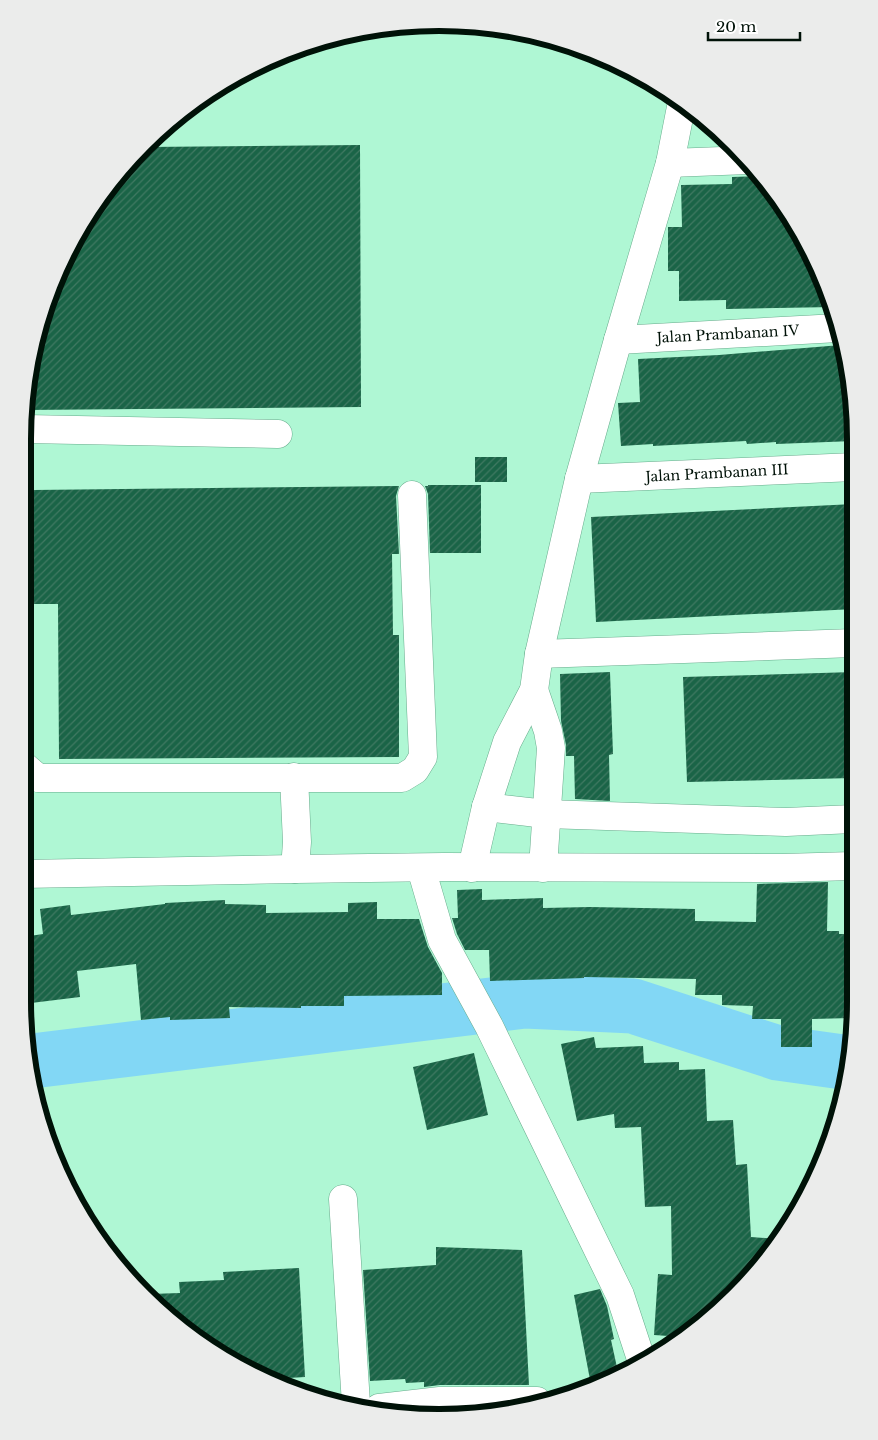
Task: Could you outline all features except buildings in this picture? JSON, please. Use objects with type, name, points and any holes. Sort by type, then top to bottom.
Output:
[{"type":"street","points":[[472,868],[486,808],[506,742],[534,690],[539,654],[579,479],[670,163],[680,111]]},
{"type":"street","points":[[670,163],[736,160]]},
{"type":"street","name":"Jalan Prambanan IV","points":[[618,340],[832,328]]},
{"type":"street","points":[[31,429],[278,434]]},
{"type":"street","name":"Jalan Prambanan III","points":[[579,479],[847,467]]},
{"type":"street","points":[[31,772],[38,778],[402,778],[415,770],[423,757],[412,495]]},
{"type":"street","points":[[539,654],[847,643]]},
{"type":"street","points":[[534,690],[548,731],[550,748],[543,868]]},
{"type":"street","points":[[294,777],[297,842],[295,869]]},
{"type":"street","points":[[486,808],[546,814],[786,822],[847,820]]},
{"type":"street","points":[[31,874],[295,869],[847,866]]},
{"type":"street","points":[[421,868],[442,940],[489,1026],[620,1295],[640,1356]]},
{"type":"street","points":[[343,1199],[356,1400]]},
{"type":"street","points":[[396,1406],[440,1401],[519,1401]]},
{"type":"waterway","points":[[36,1061],[525,1001],[633,1006],[778,1053],[842,1062]]}]
